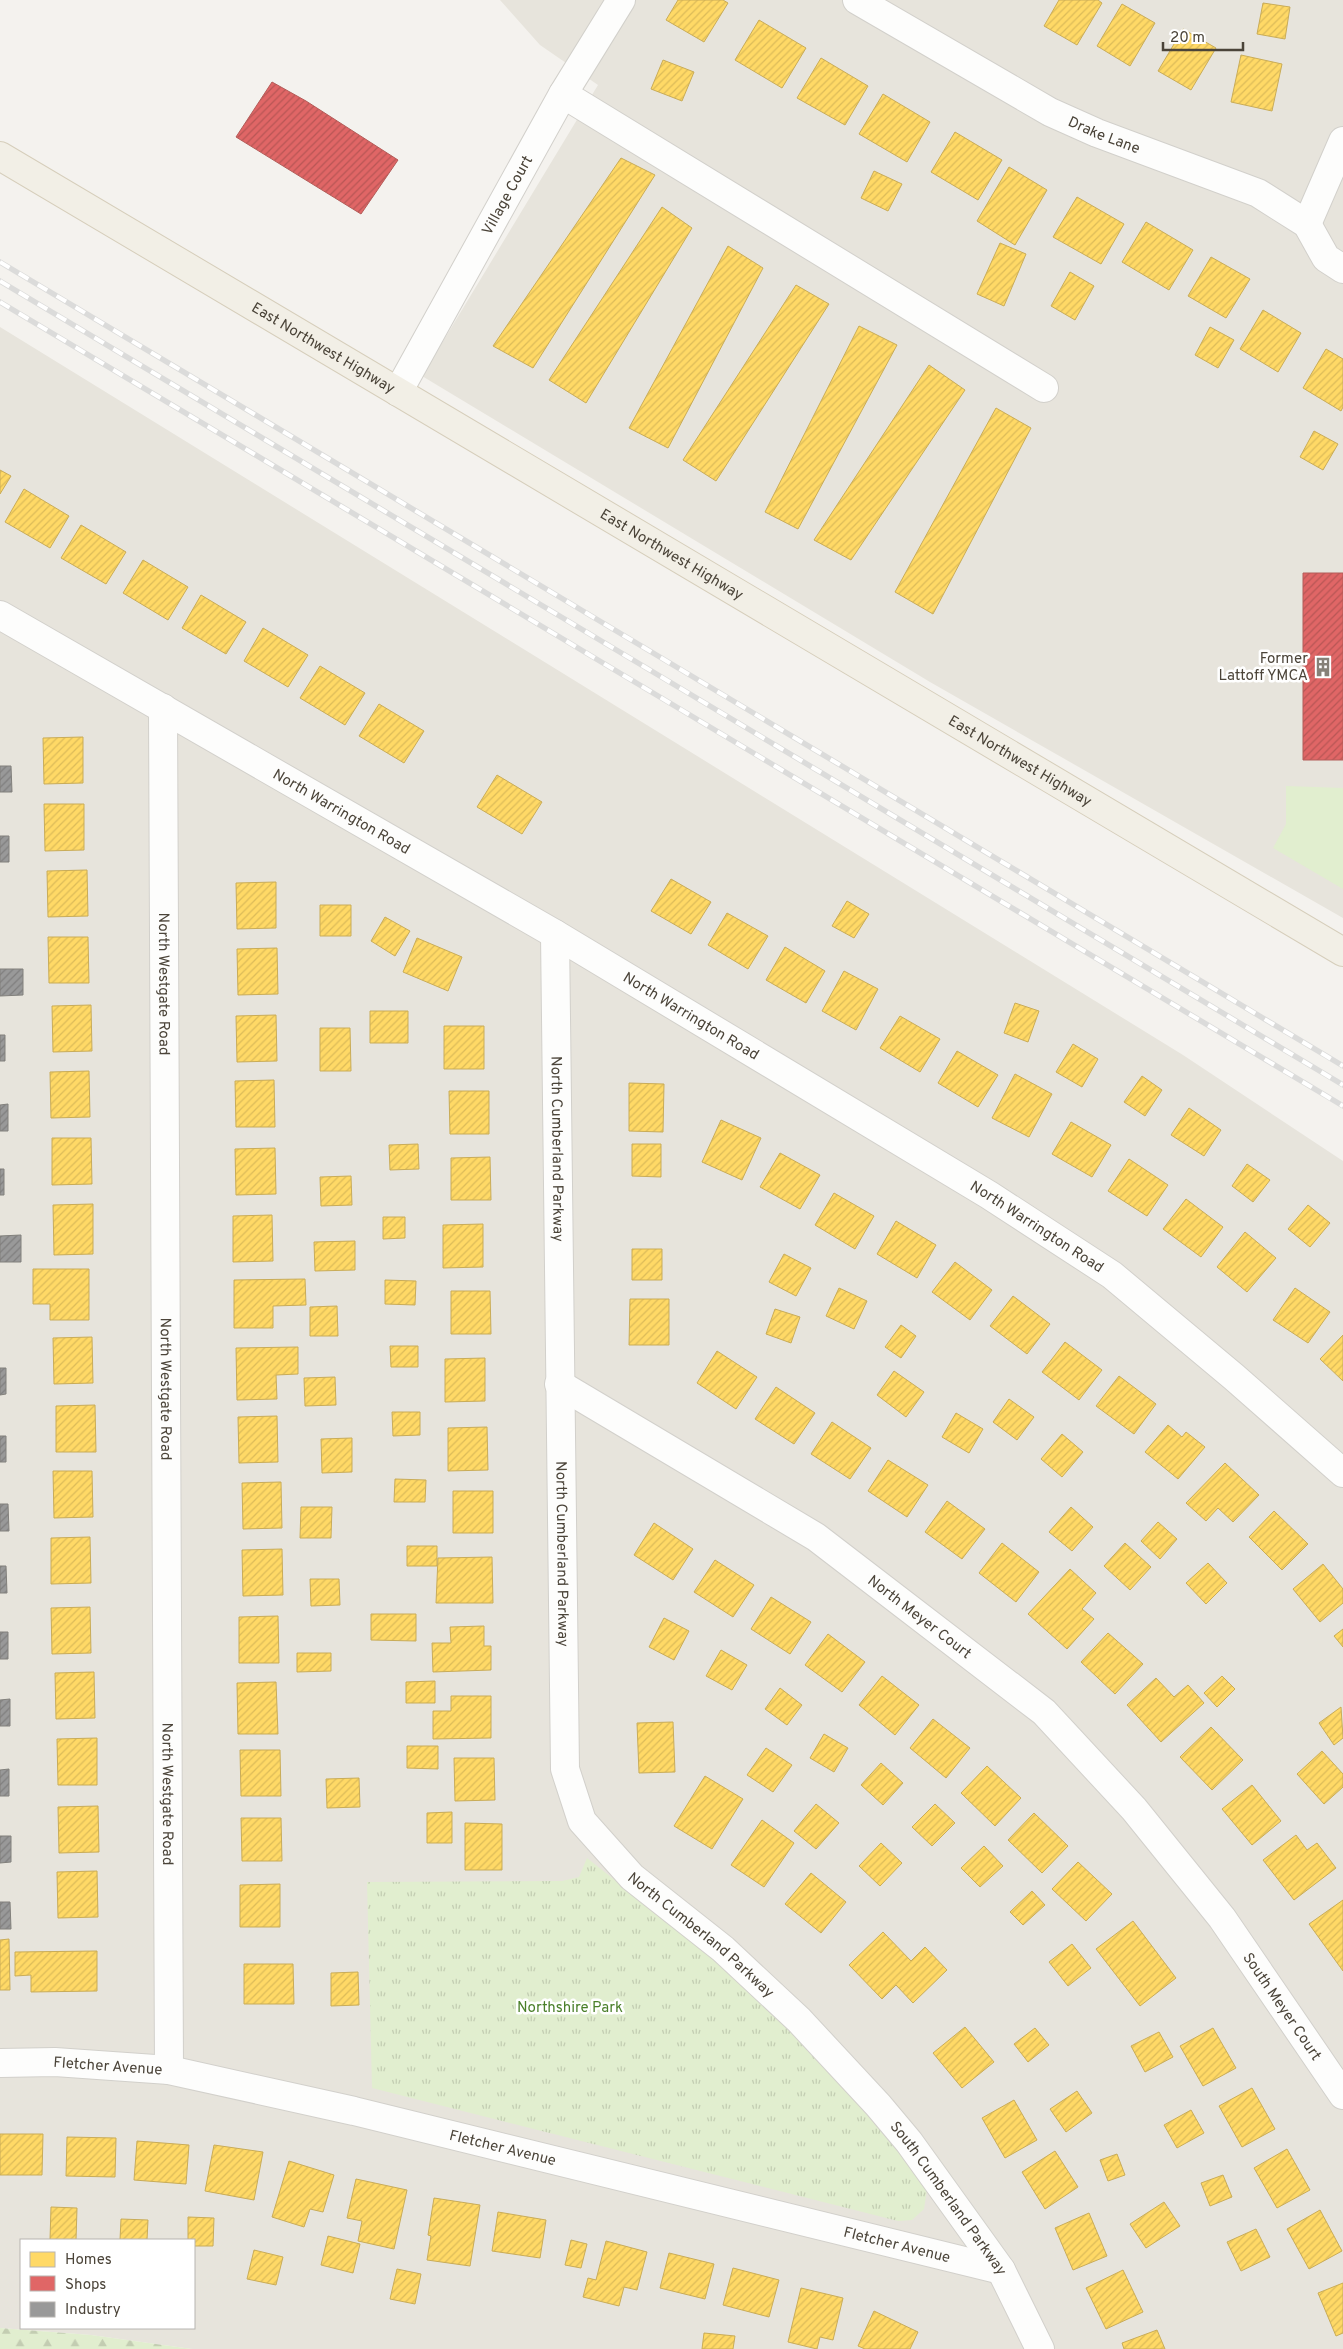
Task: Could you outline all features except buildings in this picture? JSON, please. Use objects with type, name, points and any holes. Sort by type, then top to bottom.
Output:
[{"type":"main road","name":"East Northwest Highway","points":[[0,156],[1343,952]]},
{"type":"street","name":"Village Court","points":[[398,392],[563,94],[621,0]]},
{"type":"street","name":"Drake Lane","points":[[857,0],[1050,112],[1097,133],[1258,193],[1306,224],[1326,258],[1343,269]]},
{"type":"street","points":[[563,94],[1044,388]]},
{"type":"street","points":[[1306,224],[1343,141]]},
{"type":"street","name":"North Warrington Road","points":[[0,615],[555,934],[989,1195],[1112,1275],[1234,1377],[1343,1473]]},
{"type":"street","name":"North Westgate Road","points":[[163,708],[169,2070]]},
{"type":"street","name":"North Cumberland Parkway","points":[[555,934],[565,1769],[582,1821],[632,1878],[723,1949],[799,2020],[837,2061]]},
{"type":"street","name":"North Meyer Court","points":[[559,1384],[816,1536],[1044,1712],[1134,1809],[1222,1918]]},
{"type":"street","name":"South Meyer Court","points":[[1222,1918],[1343,2095]]},
{"type":"street","name":"South Cumberland Parkway","points":[[837,2061],[909,2142],[1001,2270],[1040,2349]]},
{"type":"street","name":"Fletcher Avenue","points":[[0,2064],[55,2062],[169,2070],[354,2111],[1001,2270]]},
{"type":"shaded area","points":[[500,0],[1343,0],[1343,918],[930,682],[422,376],[598,85],[540,45]]},
{"type":"shaded area","points":[[0,327],[1183,1055],[1343,1161],[1343,2349],[192,2349],[91,2335],[0,2328]]},
{"type":"green space","points":[[1286,786],[1343,788],[1343,889],[1273,848],[1286,824]]},
{"type":"green space","name":"Northshire Park","points":[[587,1858],[723,1967],[772,2012],[803,2044],[879,2128],[918,2177],[927,2190],[924,2209],[912,2220],[898,2221],[372,2088],[367,1882],[562,1881],[579,1877]]},
{"type":"green space","points":[[0,2328],[91,2335],[192,2349],[0,2349]]},
{"type":"railway","points":[[0,262],[1343,1066]]},
{"type":"railway","points":[[0,281],[1343,1085]]},
{"type":"railway","points":[[0,302],[1343,1106]]},
{"type":"place","name":"Former Lattoff YMCA","points":[[1323,667]]}]
